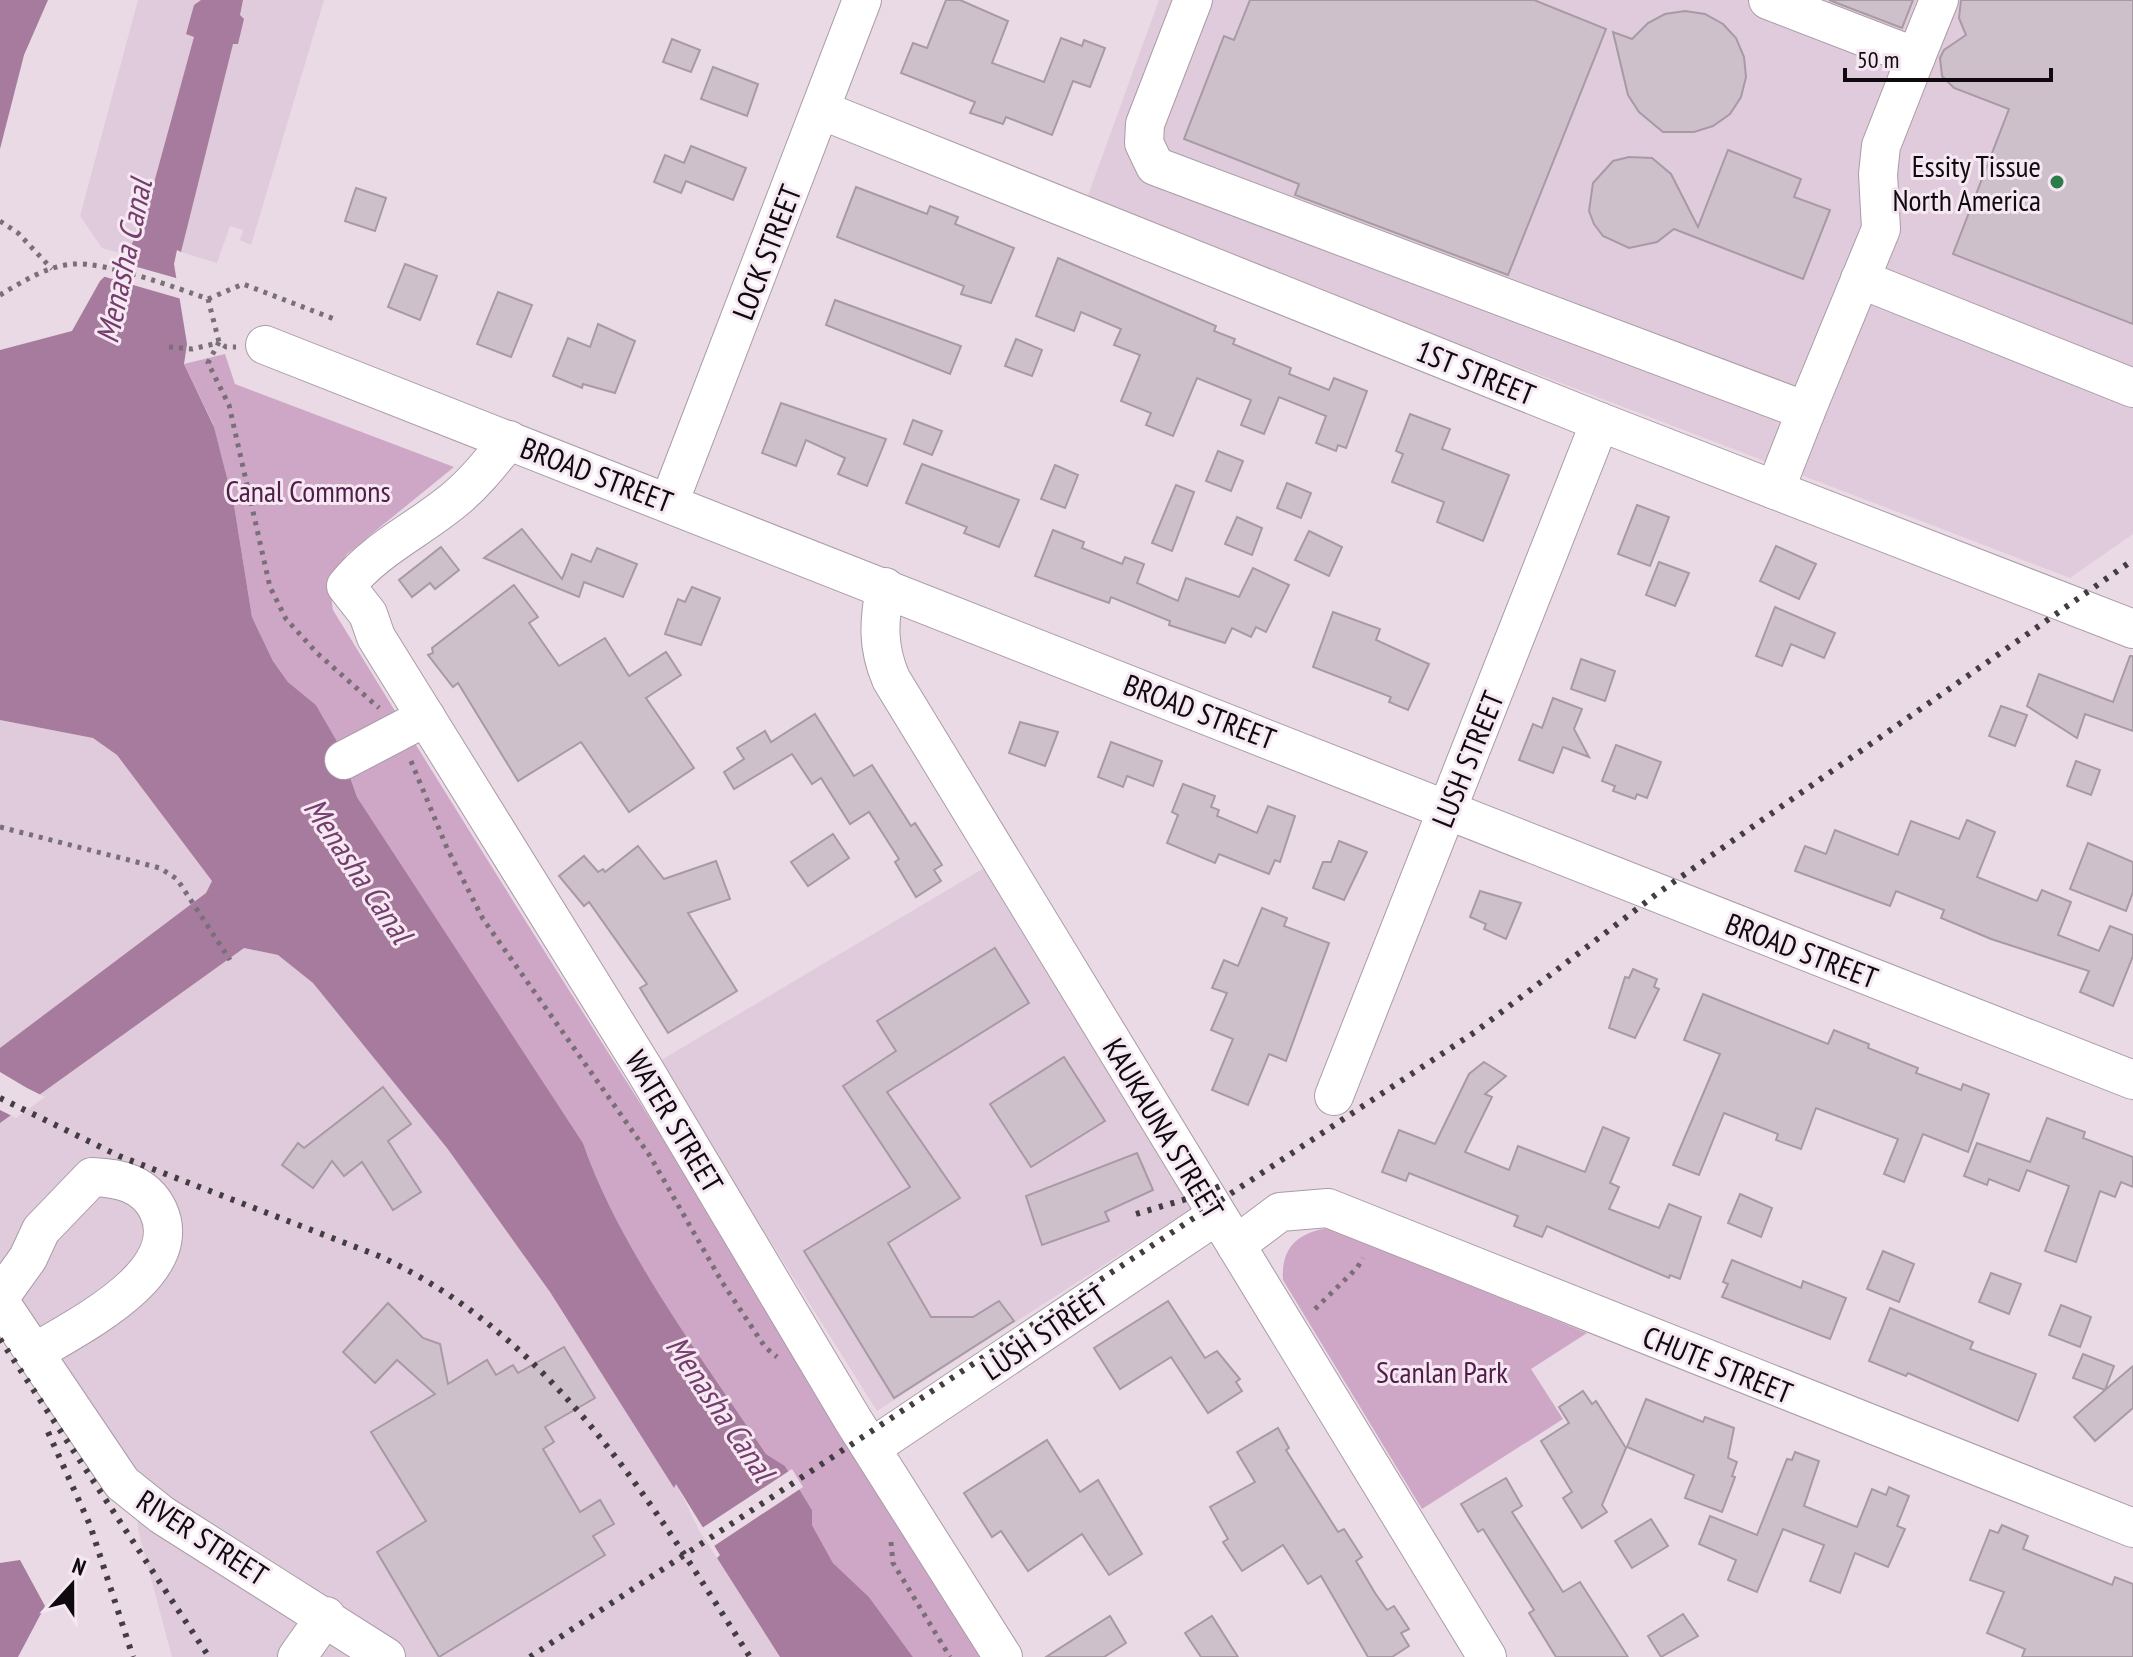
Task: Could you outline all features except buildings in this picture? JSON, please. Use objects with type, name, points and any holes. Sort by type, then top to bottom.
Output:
[{"type":"street","name":"LOCK STREET","points":[[669,503],[862,0]]},
{"type":"street","points":[[1193,0],[1145,124],[1144,143],[1155,166],[1806,411]]},
{"type":"street","points":[[1768,0],[1916,57]]},
{"type":"street","points":[[1775,490],[1881,229],[1878,174],[1881,146],[1939,0]]},
{"type":"street","name":"1ST STREET","points":[[821,110],[1600,422],[2133,629]]},
{"type":"street","points":[[1860,279],[2133,388]]},
{"type":"street","name":"BROAD STREET","points":[[265,345],[2133,1080]]},
{"type":"street","name":"LUSH STREET","points":[[1334,1096],[1600,422]]},
{"type":"street","name":"WATER STREET","points":[[509,440],[480,476],[454,500],[364,564],[346,586],[368,614],[412,725],[644,1069],[871,1448],[1003,1657]]},
{"type":"street","name":"KAUKAUNA STREET","points":[[885,587],[878,626],[880,654],[891,679],[1487,1657]]},
{"type":"street","points":[[344,760],[412,725]]},
{"type":"street","points":[[0,1300],[28,1258],[41,1230],[92,1177],[123,1178],[152,1198],[164,1224],[164,1248],[135,1286],[34,1353]]},
{"type":"street","name":"CHUTE STREET","points":[[1302,1209],[1328,1208],[2133,1528]]},
{"type":"street","name":"LUSH STREET","points":[[871,1448],[1226,1230],[1280,1212],[1302,1209]]},
{"type":"street","name":"RIVER STREET","points":[[0,1300],[122,1483],[162,1515],[326,1616],[386,1657]]},
{"type":"street","points":[[297,1657],[326,1616]]},
{"type":"path","points":[[0,221],[18,233],[52,269]]},
{"type":"path","points":[[0,295],[52,269],[75,263],[99,266],[208,299],[243,284],[337,320]]},
{"type":"path","points":[[208,299],[219,342],[209,357],[209,370],[229,405],[270,587],[286,619],[317,653],[374,702],[412,725],[483,919],[650,1156],[722,1282],[765,1347],[788,1366]]},
{"type":"path","points":[[169,347],[192,349],[219,342]]},
{"type":"path","points":[[0,827],[160,868],[177,879],[230,960]]},
{"type":"path","points":[[1315,1309],[1357,1268],[1363,1258]]},
{"type":"path","points":[[891,1538],[893,1563],[950,1657]]},
{"type":"shaded area","points":[[138,0],[201,0],[199,4],[240,16],[243,0],[324,0],[251,245],[240,240],[243,230],[230,226],[217,263],[181,252],[187,225],[146,213],[127,255],[102,248],[80,216]]},
{"type":"shaded area","points":[[1159,0],[2133,0],[2133,534],[2070,578],[1086,201]]},
{"type":"shaded area","points":[[0,720],[93,738],[117,755],[212,881],[244,948],[278,955],[313,983],[447,1148],[550,1292],[674,1488],[676,1483],[699,1530],[780,1657],[172,1657],[138,1530],[136,1469],[0,1293]]},
{"type":"shaded area","points":[[986,867],[1194,1207],[877,1411],[658,1062]]},
{"type":"green space","name":"Canal Commons","points":[[225,354],[235,384],[454,467],[347,554],[334,580],[333,610],[990,1657],[913,1657],[869,1597],[833,1563],[812,1525],[812,1510],[785,1466],[766,1454],[665,1303],[618,1223],[583,1143],[357,797],[338,743],[316,705],[288,682],[273,661],[252,617],[234,505],[213,424],[184,364]]},
{"type":"green space","name":"Scanlan Park","points":[[1328,1228],[1587,1333],[1531,1369],[1563,1419],[1422,1509],[1283,1280],[1285,1259],[1293,1244],[1308,1234]]},
{"type":"water","points":[[0,0],[48,0],[24,55],[0,149]]},
{"type":"water","name":"Menasha Canal","points":[[201,0],[243,0],[240,15],[244,19],[238,44],[233,44],[181,252],[177,250],[174,264],[187,344],[184,364],[214,427],[234,505],[252,617],[273,661],[288,682],[316,705],[338,743],[357,797],[583,1143],[618,1223],[665,1303],[766,1454],[785,1466],[812,1510],[812,1525],[833,1563],[869,1597],[913,1657],[780,1657],[717,1558],[720,1555],[676,1484],[674,1488],[550,1292],[447,1148],[313,983],[278,955],[244,948],[0,1123],[0,1048],[206,893],[212,881],[117,755],[93,738],[0,720],[0,350],[72,331],[100,281],[127,255],[146,212],[194,37],[186,34],[194,5]]},
{"type":"water","points":[[20,1560],[45,1606],[18,1657],[0,1657],[0,1563]]},
{"type":"pier","points":[[116,261],[183,280],[185,300],[102,276]]},
{"type":"pier","points":[[0,1072],[45,1097],[16,1118],[0,1110]]},
{"type":"pier","points":[[792,1469],[803,1487],[711,1548],[699,1530]]},
{"type":"railway","points":[[530,1657],[1475,1032],[1658,893],[2133,560]]},
{"type":"railway","points":[[0,1098],[119,1156],[379,1256],[441,1290],[496,1331],[547,1377],[593,1428],[675,1540],[750,1657]]},
{"type":"railway","points":[[1136,1214],[1203,1194],[1226,1183]]},
{"type":"railway","points":[[0,1339],[209,1657]]},
{"type":"railway","points":[[48,1432],[90,1525],[133,1657]]},
{"type":"place","name":"Essity Tissue North America","points":[[2057,182]]}]
